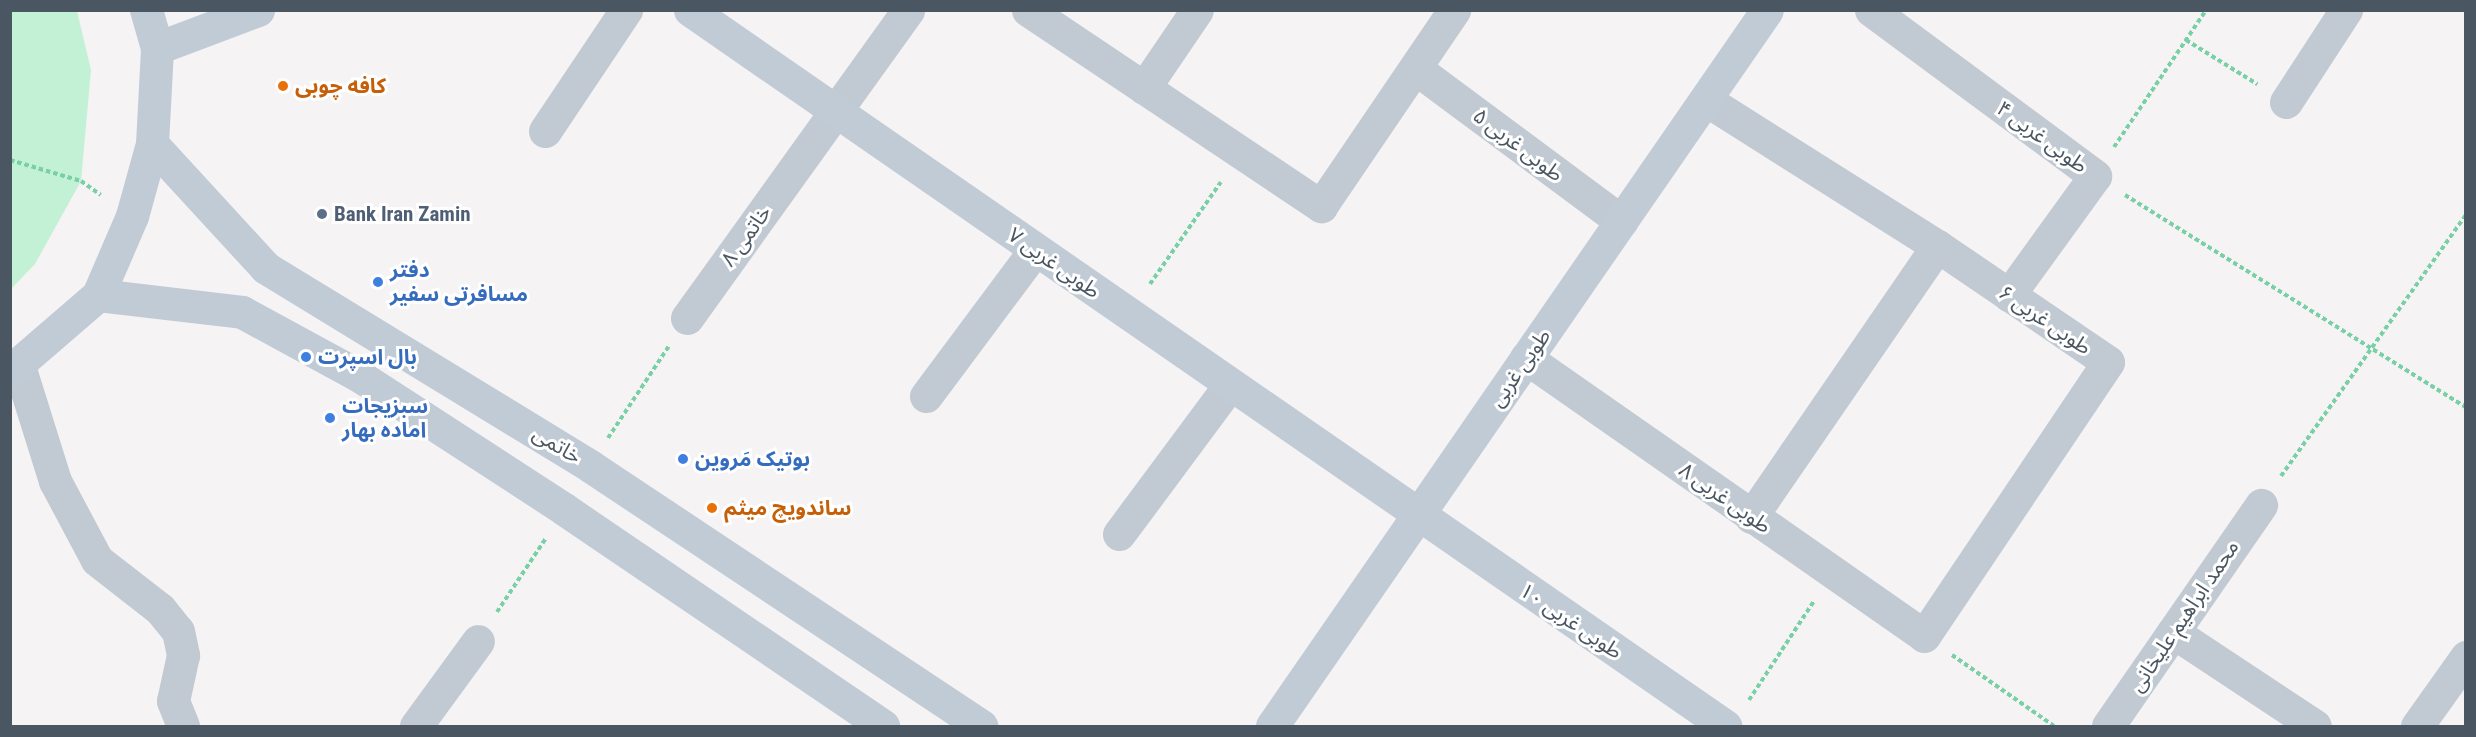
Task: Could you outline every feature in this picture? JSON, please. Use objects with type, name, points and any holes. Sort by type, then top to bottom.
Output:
[{"type":"main road","points":[[15,369],[98,295],[132,216],[152,144],[157,48],[146,10]]},
{"type":"main road","points":[[157,48],[258,10]]},
{"type":"main road","name":"طوبی غربی ۷","points":[[690,10],[1418,516]]},
{"type":"main road","name":"طوبی غربی","points":[[1272,726],[1767,10]]},
{"type":"main road","name":"خاتمی","points":[[152,144],[266,268],[590,466],[981,726]]},
{"type":"main road","points":[[98,295],[242,312],[361,377],[564,509],[883,726]]},
{"type":"main road","name":"طوبی غربی ۱۰","points":[[1418,516],[1735,717]]},
{"type":"street","points":[[545,131],[626,10]]},
{"type":"street","name":"خاتمی ۸","points":[[687,318],[908,10]]},
{"type":"street","points":[[1028,10],[1321,206],[1454,10]]},
{"type":"street","points":[[1144,88],[1197,10]]},
{"type":"street","name":"طوبی غربی ۴","points":[[1871,10],[2095,176],[2009,295]]},
{"type":"street","points":[[2286,102],[2346,10]]},
{"type":"street","name":"طوبی غربی ۵","points":[[1415,68],[1621,222]]},
{"type":"street","name":"طوبی غربی ۶","points":[[1706,100],[1937,246],[2108,362],[1924,636]]},
{"type":"street","points":[[1751,517],[1937,246]]},
{"type":"street","points":[[926,396],[1035,250]]},
{"type":"street","name":"طوبی غربی ۸","points":[[1526,358],[1924,636]]},
{"type":"street","points":[[15,369],[55,481],[98,560],[160,609],[178,631],[183,655],[173,701],[183,726]]},
{"type":"street","points":[[1119,534],[1229,386]]},
{"type":"street","name":"محمد ابراهیم علیخانی","points":[[2108,726],[2261,505]]},
{"type":"street","points":[[2173,632],[2315,726]]},
{"type":"street","points":[[416,726],[478,641]]},
{"type":"street","points":[[2417,726],[2466,657]]},
{"type":"path","points":[[2206,10],[2095,176],[2466,407]]},
{"type":"path","points":[[2186,40],[2286,102]]},
{"type":"path","points":[[1128,315],[1242,152]]},
{"type":"path","points":[[10,160],[81,181],[132,216]]},
{"type":"path","points":[[2261,505],[2466,215]]},
{"type":"path","points":[[590,466],[687,318]]},
{"type":"path","points":[[478,641],[564,509]]},
{"type":"path","points":[[1735,717],[1832,573]]},
{"type":"path","points":[[1924,636],[2054,726]]},
{"type":"green space","points":[[11,10],[77,11],[91,70],[81,181],[35,264],[11,289]]},
{"type":"place","name":"کافه چوبی","points":[[283,86]]},
{"type":"place","name":"Bank Iran Zamin","points":[[322,214]]},
{"type":"place","name":"دفتر مسافرتی سفیر","points":[[378,282]]},
{"type":"place","name":"بال اسپرت","points":[[306,357]]},
{"type":"place","name":"سبزیجات اماده بهار","points":[[330,418]]},
{"type":"place","name":"بوتیک مَروین","points":[[683,459]]},
{"type":"place","name":"ساندویچ میثم","points":[[712,508]]}]
